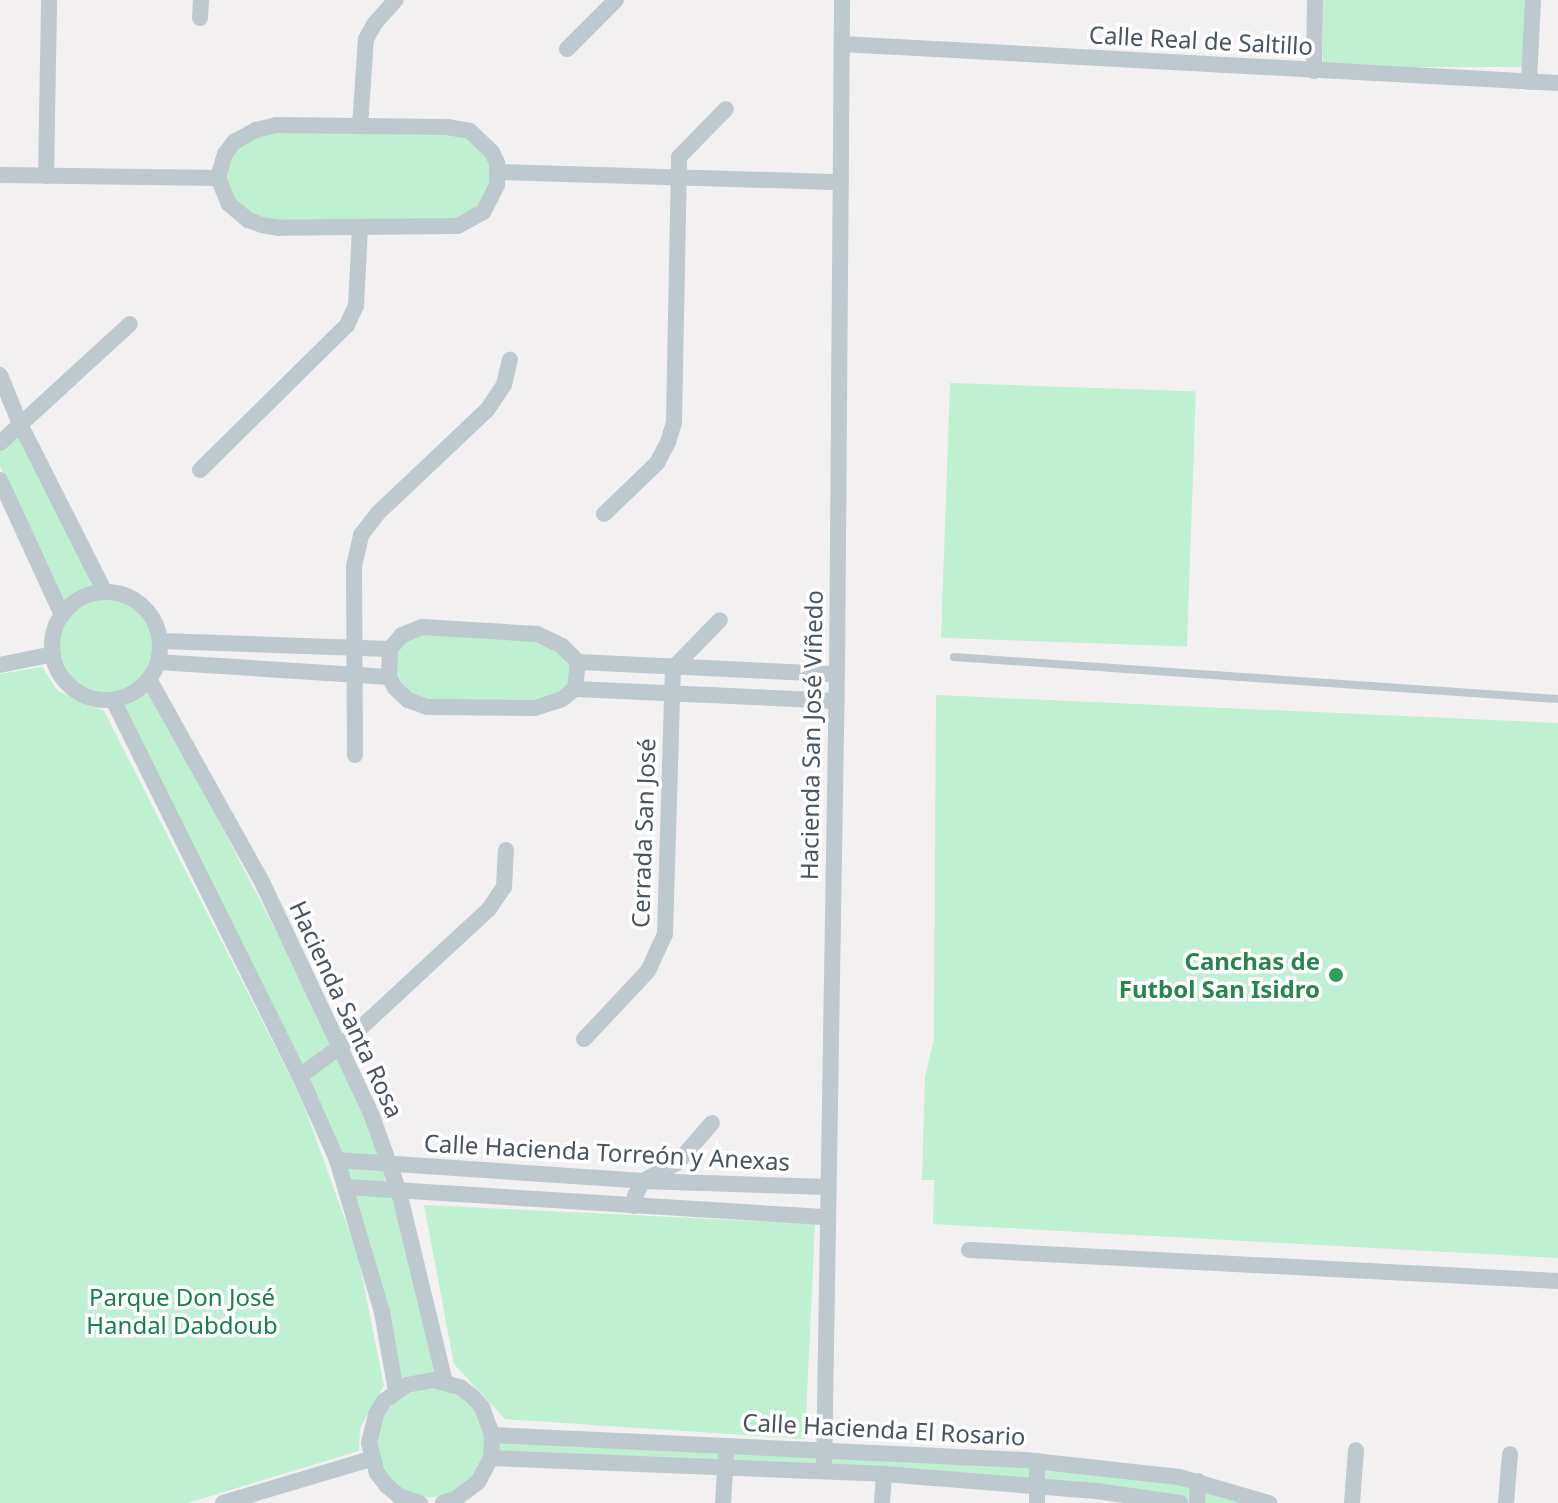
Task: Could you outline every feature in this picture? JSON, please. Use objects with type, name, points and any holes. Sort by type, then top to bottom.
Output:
[{"type":"street","points":[[46,176],[49,0]]},
{"type":"street","points":[[200,18],[201,0]]},
{"type":"street","points":[[360,126],[366,39],[375,23],[396,0]]},
{"type":"street","points":[[567,49],[616,0]]},
{"type":"street","name":"Hacienda San José Viñedo","points":[[824,1471],[837,701],[842,0]]},
{"type":"street","points":[[1314,71],[1315,0]]},
{"type":"street","points":[[1529,82],[1533,0]]},
{"type":"street","name":"Calle Real de Saltillo","points":[[842,44],[1558,83]]},
{"type":"street","points":[[604,514],[657,463],[674,422],[676,177],[679,157],[726,109]]},
{"type":"street","points":[[276,125],[447,127],[470,131],[492,152],[498,172],[493,197],[483,212],[458,226],[262,225],[248,220],[229,204],[218,178],[225,154],[234,142],[256,130],[276,125]]},
{"type":"street","points":[[498,172],[841,182]]},
{"type":"street","points":[[0,175],[218,178]]},
{"type":"street","points":[[200,470],[347,325],[356,306],[360,227]]},
{"type":"street","points":[[0,443],[130,324]]},
{"type":"street","points":[[355,755],[354,566],[361,535],[378,513],[487,410],[504,385],[510,360]]},
{"type":"street","points":[[0,375],[20,424],[105,592]]},
{"type":"street","points":[[0,480],[62,615]]},
{"type":"street","points":[[105,592],[131,598],[142,606],[151,616],[160,641],[158,662],[149,679],[139,689],[113,700],[99,700],[73,689],[56,668],[53,654],[52,640],[62,615],[81,599],[105,592]]},
{"type":"street","points":[[673,668],[720,620]]},
{"type":"street","points":[[837,674],[578,662],[550,639],[518,631],[422,627],[402,635],[390,649],[389,677],[408,700],[427,707],[535,708],[575,689],[837,701]]},
{"type":"street","points":[[160,641],[390,649]]},
{"type":"street","points":[[0,665],[53,654]]},
{"type":"street","points":[[158,662],[389,677]]},
{"type":"street","points":[[575,689],[578,662]]},
{"type":"street","name":"Cerrada San José","points":[[584,1039],[648,971],[665,934],[673,668]]},
{"type":"street","name":"Hacienda Santa Rosa","points":[[149,679],[263,884],[341,1046],[399,1192],[445,1382]]},
{"type":"street","points":[[113,700],[300,1076],[337,1160],[382,1312],[396,1391]]},
{"type":"street","points":[[300,1076],[341,1046],[497,900],[507,872],[506,850]]},
{"type":"street","points":[[634,1206],[643,1181],[677,1163],[712,1123]]},
{"type":"street","name":"Calle Hacienda Torreón y Anexas","points":[[337,1160],[643,1181],[827,1187]]},
{"type":"street","points":[[346,1187],[827,1217]]},
{"type":"street","points":[[969,1250],[1558,1281]]},
{"type":"street","points":[[416,1503],[387,1486],[371,1459],[369,1443],[376,1414],[396,1391],[420,1381],[445,1382],[460,1387],[482,1407],[492,1435],[491,1458],[478,1482],[452,1501]]},
{"type":"street","name":"Calle Hacienda El Rosario","points":[[492,1435],[1037,1461],[1198,1481],[1269,1503]]},
{"type":"street","points":[[723,1503],[727,1446]]},
{"type":"street","points":[[1352,1503],[1356,1450]]},
{"type":"street","points":[[1506,1503],[1510,1454]]},
{"type":"street","name":"Calle Hacienda El Rosario","points":[[491,1458],[884,1474],[1037,1486],[1180,1503]]},
{"type":"street","points":[[223,1503],[371,1459]]},
{"type":"street","points":[[1037,1461],[1037,1503]]},
{"type":"street","points":[[882,1503],[884,1474]]},
{"type":"street","points":[[1197,1503],[1198,1481]]},
{"type":"lane","points":[[954,657],[1558,699]]},
{"type":"green space","points":[[1323,0],[1525,0],[1525,67],[1323,67]]},
{"type":"green space","points":[[277,129],[468,135],[491,161],[490,195],[458,222],[277,225],[251,219],[225,189],[229,155],[244,140]]},
{"type":"green space","points":[[950,383],[1196,392],[1187,646],[941,638]]},
{"type":"green space","points":[[18,431],[99,588],[79,594],[64,608],[0,466],[0,449]]},
{"type":"green space","points":[[105,599],[123,603],[139,613],[149,629],[153,647],[149,665],[139,681],[123,691],[105,695],[87,691],[71,681],[61,665],[57,647],[61,629],[71,613],[87,603]]},
{"type":"green space","points":[[419,631],[539,639],[572,663],[572,681],[560,694],[533,706],[427,704],[407,696],[394,678],[396,651]]},
{"type":"green space","name":"Parque Don José Handal Dabdoub","points":[[42,667],[58,691],[104,711],[301,1097],[358,1256],[384,1386],[360,1428],[359,1451],[187,1503],[0,1503],[0,674]]},
{"type":"green space","points":[[149,686],[339,1053],[397,1197],[440,1378],[401,1382],[354,1195],[118,703],[142,694]]},
{"type":"green space","name":"Canchas de Futbol San Isidro","points":[[936,695],[1558,723],[1558,1258],[933,1224],[934,1180],[922,1180],[925,1077],[934,1039]]},
{"type":"green space","points":[[424,1205],[815,1224],[805,1439],[505,1419],[454,1364]]},
{"type":"green space","points":[[431,1389],[452,1393],[469,1405],[481,1422],[485,1443],[481,1464],[469,1481],[452,1493],[431,1497],[410,1493],[393,1481],[381,1464],[377,1443],[381,1422],[393,1405],[410,1393]]},
{"type":"green space","points":[[496,1438],[1030,1464],[1177,1481],[1256,1503],[1196,1503],[1042,1483],[497,1455]]},
{"type":"place","name":"Canchas de Futbol San Isidro","points":[[1336,975]]}]
